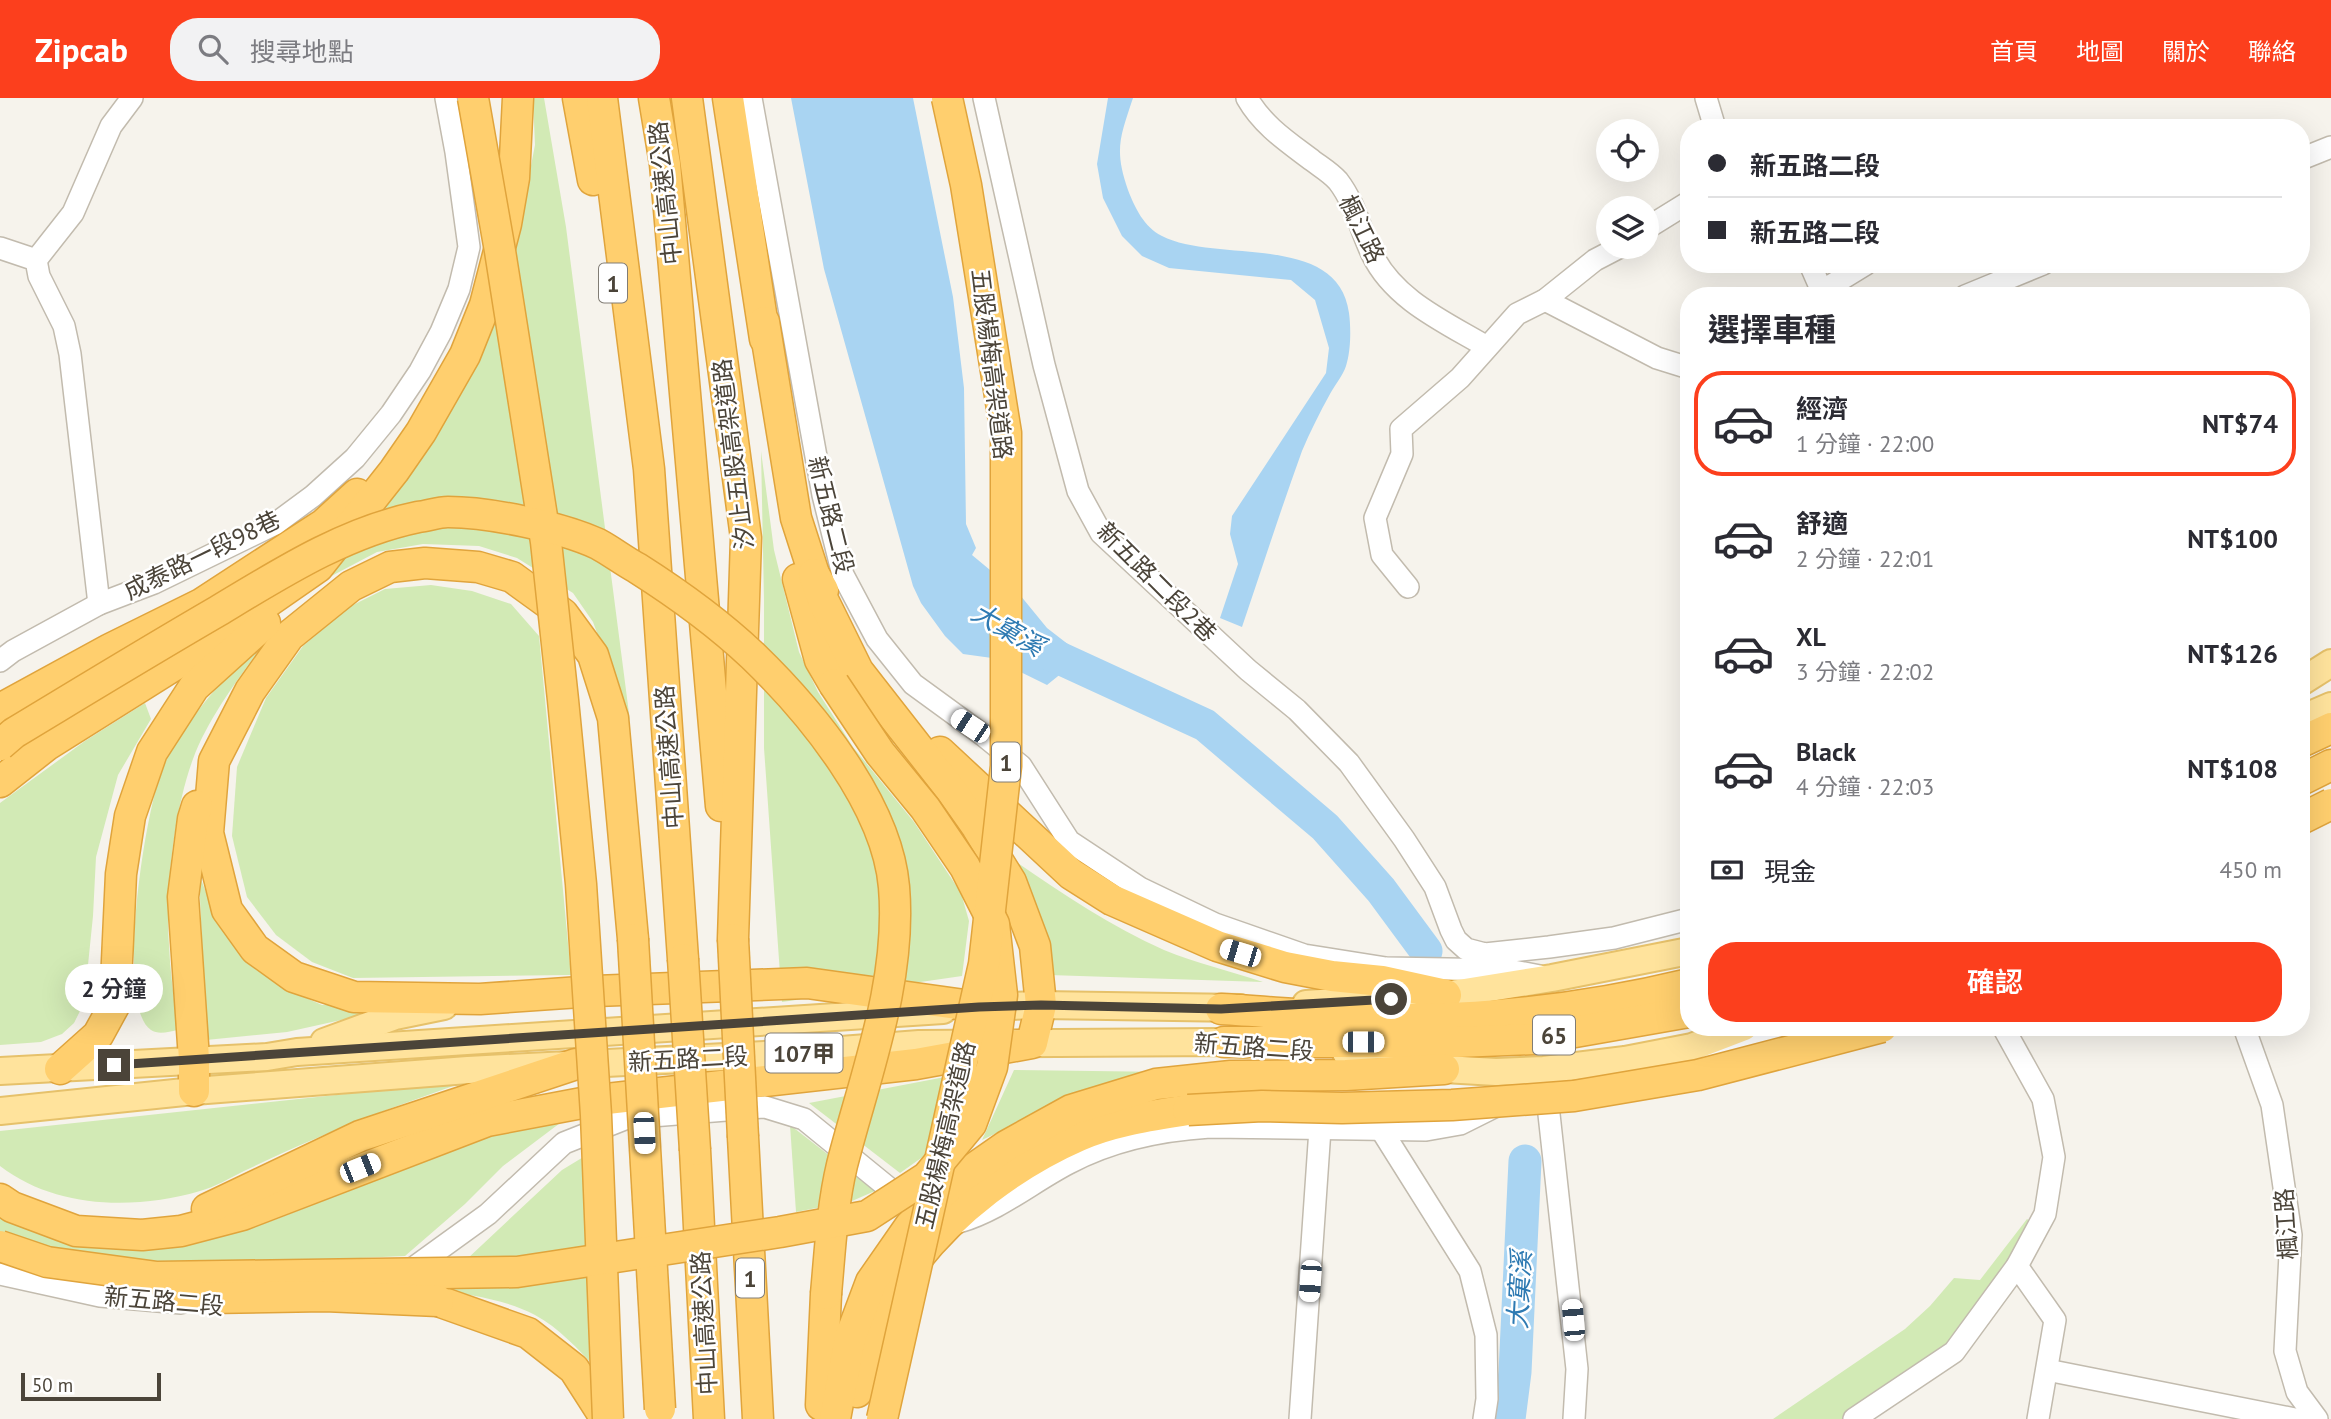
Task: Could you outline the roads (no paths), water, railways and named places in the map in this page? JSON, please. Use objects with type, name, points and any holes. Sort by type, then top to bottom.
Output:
[{"type":"highway","points":[[473,98],[546,542],[563,700],[581,884],[596,1115],[607,1419]]},
{"type":"highway","points":[[60,1069],[98,1035],[115,1004],[121,874],[130,816],[152,751],[194,687],[246,641],[318,567],[394,471],[421,432],[465,355],[485,305],[506,224],[514,178],[518,98]]},
{"type":"highway","name":"1","points":[[578,98],[649,469]]},
{"type":"highway","name":"中山高速公路","points":[[602,98],[649,469],[683,959],[709,1419]]},
{"type":"highway","name":"中山高速公路","points":[[654,98],[665,164],[733,939],[758,1419]]},
{"type":"highway","name":"汐止五股高架道路","points":[[687,98],[747,538],[733,939]]},
{"type":"highway","points":[[0,1199],[12,1207],[76,1231],[142,1235],[181,1231],[242,1215],[487,1121],[598,1100],[916,1064],[1032,1044],[1041,1005],[1035,946],[1011,882],[958,799],[858,671],[823,600],[796,518],[728,98]]},
{"type":"highway","name":"五股楊梅高架道路","points":[[882,1419],[984,964],[1006,766],[1006,433],[967,185],[947,98]]},
{"type":"highway","points":[[0,1246],[47,1262],[157,1277],[517,1272],[867,1216],[927,1177],[971,1124],[992,1067],[1002,995],[995,924],[965,867],[925,808],[880,753],[820,660],[796,568],[770,422],[764,322]]},
{"type":"highway","points":[[0,709],[110,649],[201,604],[324,524],[358,493],[465,355]]},
{"type":"highway","points":[[0,745],[14,733],[295,566],[343,541],[390,523],[445,512],[497,516],[597,544],[678,594],[729,633],[774,677],[830,743],[873,815],[887,852],[894,883],[894,954],[841,1170],[831,1239],[820,1419]]},
{"type":"highway","points":[[194,1091],[183,897],[192,819],[214,761],[250,691],[289,636],[351,586],[390,567],[425,563],[478,567],[512,577],[564,614],[593,655],[613,718],[634,939],[660,1414]]},
{"type":"highway","points":[[0,782],[47,745],[203,647],[318,567]]},
{"type":"highway","points":[[814,574],[846,629],[925,738],[1071,874],[1112,900],[1217,946],[1285,967],[1332,976],[1382,981],[1446,995]]},
{"type":"highway","points":[[2310,738],[2331,730]]},
{"type":"highway","points":[[214,761],[208,833],[214,865],[228,910],[255,949],[294,977],[354,997],[480,999],[595,991],[807,984],[979,1007]]},
{"type":"highway","points":[[2310,771],[2331,763]]},
{"type":"highway","points":[[2310,776],[2331,763]]},
{"type":"highway","points":[[2310,815],[2331,805]]},
{"type":"highway","name":"65","points":[[1224,1042],[1420,1030],[1489,1017],[1619,1001],[1680,986]]},
{"type":"highway","name":"65","points":[[1221,1009],[1535,1039],[1680,1014]]},
{"type":"highway","points":[[850,1419],[871,1343],[894,1289],[931,1240],[983,1194],[1036,1157],[1081,1135],[1135,1119],[1188,1110],[1262,1106],[1342,1108],[1452,1105],[1574,1096],[1698,1075],[1848,1036]]},
{"type":"highway","points":[[37,1217],[165,1219],[212,1208],[360,1136],[576,1064]]},
{"type":"highway","points":[[835,1419],[850,1338],[871,1282],[910,1226],[950,1185],[1006,1146],[1071,1110],[1156,1084],[1231,1076],[1346,1075],[1444,1069]]},
{"type":"highway","points":[[0,1258],[51,1277],[208,1298],[325,1296],[438,1301],[528,1333],[574,1369],[607,1419]]},
{"type":"main road","points":[[2310,676],[2331,663]]},
{"type":"main road","points":[[2310,715],[2331,706]]},
{"type":"main road","points":[[2310,779],[2331,773]]},
{"type":"main road","name":"新五路二段","points":[[0,1071],[267,1056],[979,1007],[1041,1005],[1221,1009],[1446,995],[1552,978],[1680,953]]},
{"type":"main road","points":[[297,1052],[396,1016],[480,999]]},
{"type":"main road","name":"新五路二段","points":[[0,1111],[194,1091],[468,1070],[803,1053],[919,1044],[1224,1042],[1383,1057],[1444,1069],[1496,1072],[1544,1070],[1625,1060],[1692,1047],[1721,1036]]},
{"type":"street","points":[[0,248],[36,260],[73,213],[111,125],[132,98]]},
{"type":"street","name":"成泰路一段98巷","points":[[0,661],[13,651],[99,604],[154,583],[275,524],[313,496],[355,458],[391,414],[420,371],[441,332],[459,289],[469,247],[446,98]]},
{"type":"street","name":"新五路二段","points":[[751,98],[822,495],[843,575],[877,639],[913,684],[1021,766],[1069,841],[1140,888],[1215,924],[1304,955],[1386,968],[1508,970],[1552,978]]},
{"type":"street","name":"新五路二段2巷","points":[[984,98],[1047,378],[1078,491],[1101,533],[1248,670],[1306,719],[1349,763],[1435,887],[1451,930],[1466,948],[1485,954],[1614,938],[1680,921]]},
{"type":"street","name":"楓江路","points":[[1247,98],[1271,130],[1336,179],[1350,198],[1372,254],[1387,280],[1408,299],[1487,347]]},
{"type":"street","points":[[1706,98],[1712,119]]},
{"type":"street","points":[[2310,155],[2331,147]]},
{"type":"street","points":[[1659,221],[1680,208]]},
{"type":"street","points":[[1408,587],[1382,555],[1375,518],[1402,454],[1401,429],[1460,378],[1517,314],[1545,300],[1597,259]]},
{"type":"street","name":"成泰路一段98巷","points":[[36,260],[39,276],[64,326],[70,354],[99,604]]},
{"type":"street","points":[[1832,287],[1853,273]]},
{"type":"street","points":[[1987,287],[2021,273]]},
{"type":"street","points":[[1545,300],[1657,358],[1680,365]]},
{"type":"street","points":[[1609,965],[1650,942],[1680,932]]},
{"type":"street","points":[[1692,1047],[1767,1036]]},
{"type":"street","points":[[1692,1047],[1776,1046],[1815,1036]]},
{"type":"street","points":[[1854,1419],[1954,1352],[2017,1266],[2045,1214],[2054,1157],[2043,1099],[2008,1036]]},
{"type":"street","name":"楓江路","points":[[2247,1036],[2272,1105],[2291,1235],[2285,1352],[2297,1392],[2317,1419]]},
{"type":"street","points":[[959,1223],[1007,1201],[1070,1162],[1148,1135],[1177,1129],[1210,1127],[1426,1130],[1460,1124],[1490,1111],[1544,1070]]},
{"type":"street","points":[[1544,1070],[1576,1357],[1574,1419]]},
{"type":"street","name":"新五路二段","points":[[0,1274],[100,1296],[244,1308],[358,1308],[488,1214],[564,1143],[627,1118],[765,1107],[804,1119],[907,1203]]},
{"type":"street","points":[[1300,1419],[1320,1129]]},
{"type":"street","points":[[1382,1131],[1470,1271],[1486,1335],[1487,1399],[1484,1419]]},
{"type":"street","points":[[2017,1266],[2055,1320],[2038,1419]]},
{"type":"street","points":[[2047,1370],[2295,1419]]},
{"type":"water","points":[[791,98],[913,98],[953,297],[964,388],[966,524],[976,548],[972,555],[1020,595],[1047,628],[1069,645],[1073,664],[1047,685],[992,658],[963,654],[945,636],[921,603],[913,586],[824,269]]},
{"type":"water","points":[[1108,98],[1133,98],[1120,144],[1121,164],[1134,204],[1150,228],[1162,236],[1185,244],[1272,254],[1299,260],[1323,270],[1340,287],[1349,313],[1350,340],[1346,366],[1302,451],[1242,627],[1220,618],[1238,564],[1230,534],[1232,516],[1326,373],[1329,348],[1315,300],[1291,280],[1169,268],[1142,256],[1122,236],[1103,198],[1097,164]]},
{"type":"waterway","name":"大窠溪","points":[[1031,645],[1205,725],[1325,827],[1381,890],[1426,951]]},
{"type":"waterway","name":"大窠溪","points":[[1509,1419],[1515,1372],[1525,1161]]}]
